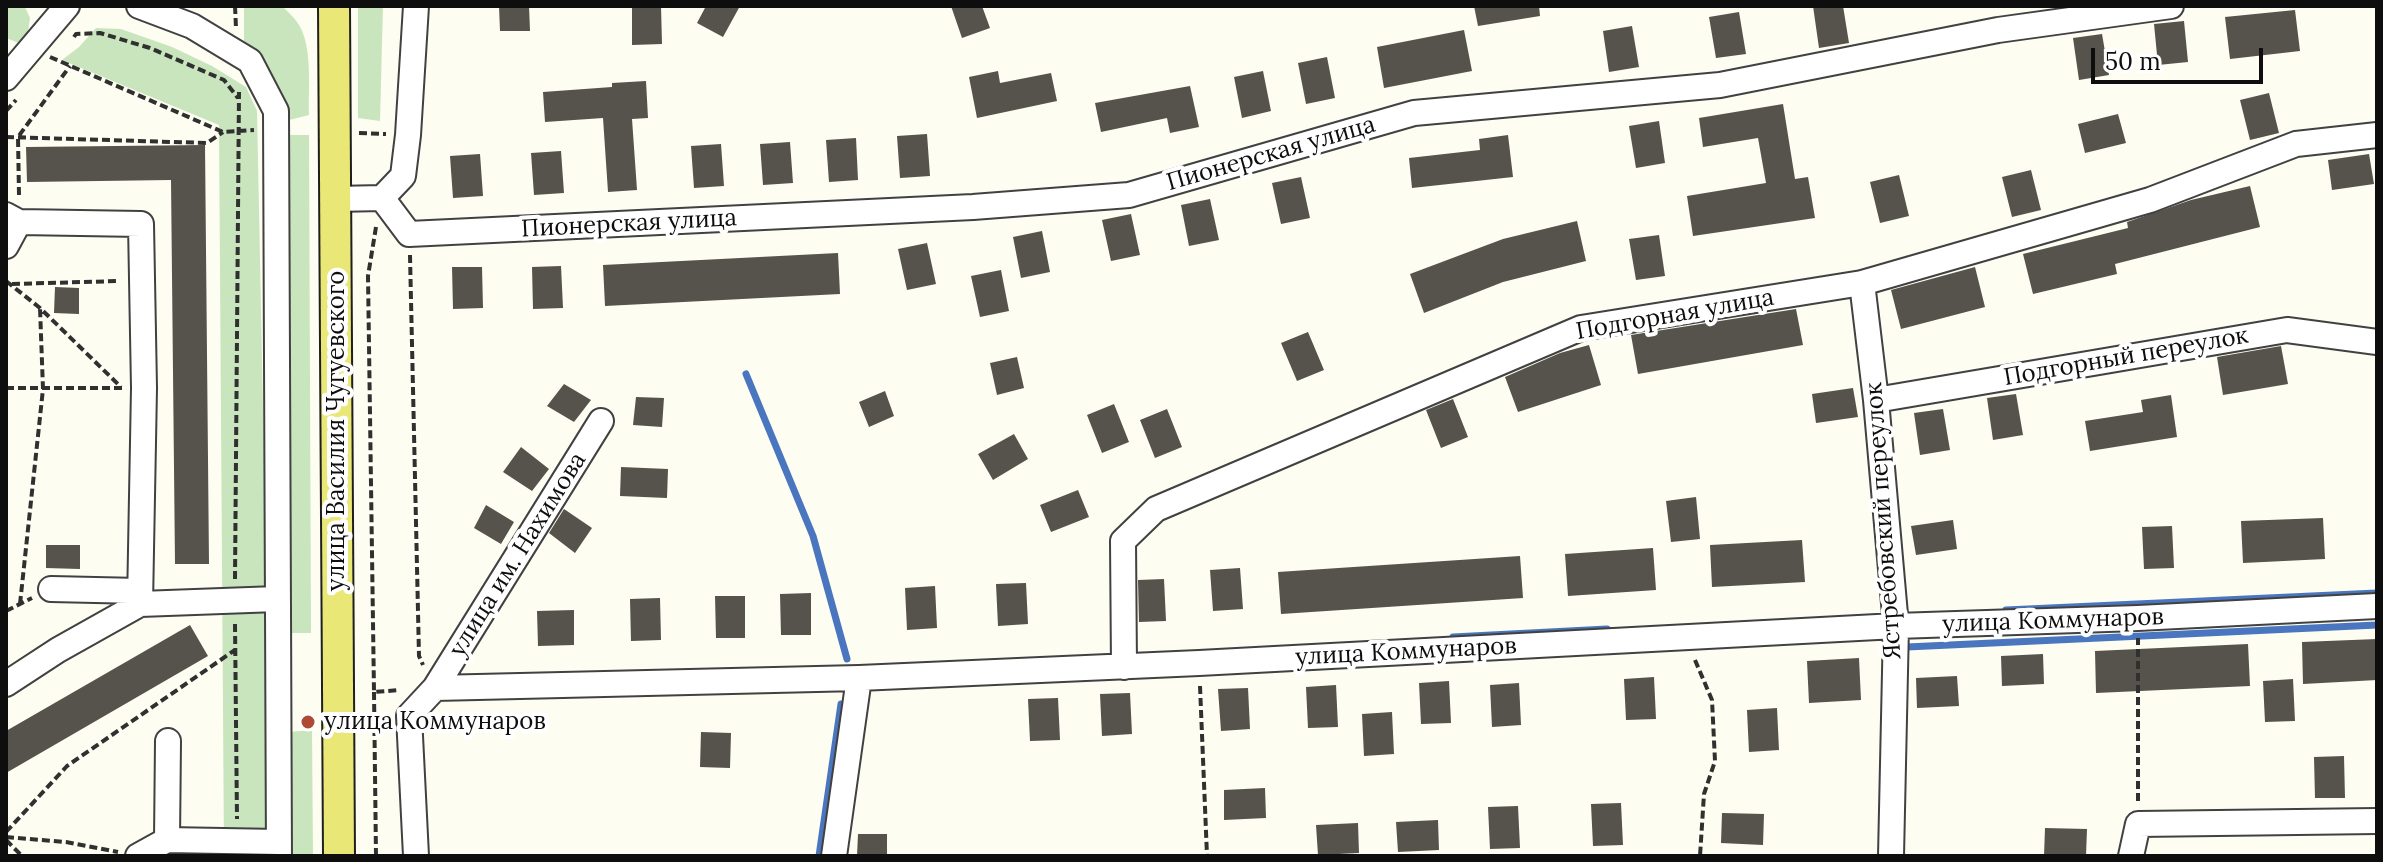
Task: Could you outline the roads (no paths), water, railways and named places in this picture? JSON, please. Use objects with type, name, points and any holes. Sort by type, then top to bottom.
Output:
[{"type":"main road","name":"улица Василия Чугуевского","points":[[334,6],[339,856]]},
{"type":"street","points":[[16,84],[67,6]]},
{"type":"street","points":[[138,856],[167,840],[237,841],[279,849],[276,111],[250,61],[192,26],[139,6]]},
{"type":"street","points":[[335,199],[382,198],[403,176],[416,6]]},
{"type":"street","name":"Пионерская улица","points":[[382,198],[409,234],[973,207],[1129,195],[1414,113],[1720,85],[1998,30],[2171,6]]},
{"type":"street","name":"Подгорная улица","points":[[1124,667],[1123,541],[1156,509],[1581,328],[1862,283],[2150,200],[2296,144],[2377,135]]},
{"type":"street","points":[[6,246],[12,218],[141,224],[142,281],[133,388],[140,597]]},
{"type":"street","name":"Ястребовский переулок","points":[[1862,283],[1896,626],[1891,856]]},
{"type":"street","name":"Подгорный переулок","points":[[1876,400],[2287,330],[2377,342]]},
{"type":"street","name":"улица им. Нахимова","points":[[416,856],[409,716],[435,688],[601,421]]},
{"type":"street","points":[[51,589],[140,597],[277,599]]},
{"type":"street","points":[[6,684],[140,597]]},
{"type":"street","name":"улица Коммунаров","points":[[435,688],[859,678],[1124,667],[1896,626],[2377,606]]},
{"type":"street","points":[[834,856],[859,678]]},
{"type":"street","points":[[167,840],[168,741]]},
{"type":"street","points":[[2131,856],[2138,824],[2377,821]]},
{"type":"waterway","points":[[746,374],[813,536],[847,659]]},
{"type":"waterway","points":[[2006,610],[2377,593]]},
{"type":"waterway","points":[[1907,647],[2377,625]]},
{"type":"waterway","points":[[1453,637],[1607,629]]},
{"type":"waterway","points":[[819,856],[841,704]]},
{"type":"place","name":"улица Коммунаров","points":[[308,722]]}]
